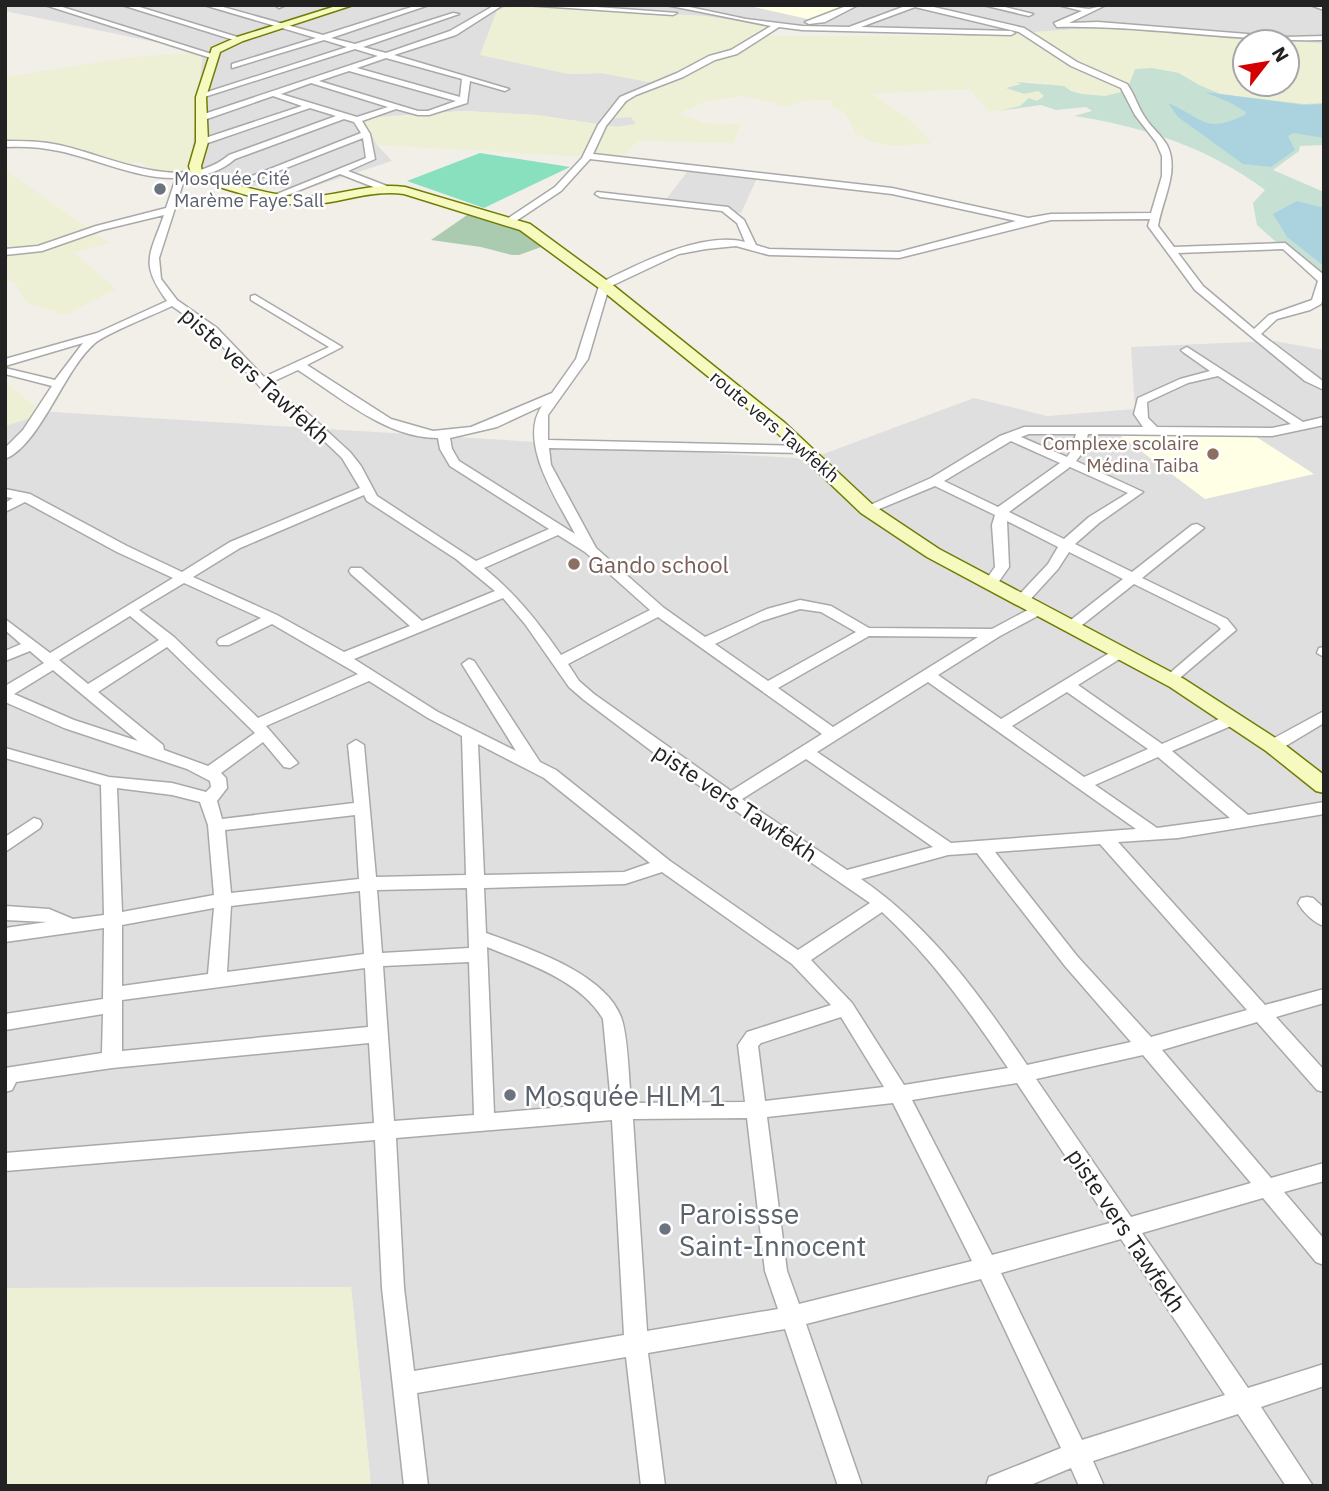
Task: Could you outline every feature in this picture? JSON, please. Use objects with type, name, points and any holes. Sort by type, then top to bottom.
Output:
[{"type":"street","points":[[48,5],[299,85]]},
{"type":"street","points":[[125,5],[240,39]]},
{"type":"street","points":[[207,5],[505,89]]},
{"type":"street","points":[[188,176],[195,166],[202,142],[201,97],[216,50],[240,39],[349,5]]},
{"type":"street","points":[[235,65],[422,5],[476,19]]},
{"type":"street","points":[[201,118],[453,33],[500,5]]},
{"type":"street","points":[[528,5],[673,13]]},
{"type":"street","points":[[600,5],[617,9],[629,5]]},
{"type":"street","points":[[670,5],[789,26],[1028,33]]},
{"type":"street","points":[[696,11],[712,5]]},
{"type":"street","points":[[789,26],[822,20],[855,5]]},
{"type":"street","points":[[850,29],[915,5],[1004,24],[1028,33],[1074,64],[1124,86],[1130,92],[1140,116],[1165,149],[1168,175],[1159,196],[1153,226],[1199,288],[1309,379],[1324,387]]},
{"type":"street","points":[[986,5],[1029,14]]},
{"type":"street","points":[[1061,5],[1090,11]]},
{"type":"street","points":[[1103,5],[1057,25],[1098,24],[1284,39],[1324,38]]},
{"type":"street","points":[[1315,5],[1324,8]]},
{"type":"street","points":[[201,97],[454,14]]},
{"type":"street","points":[[510,221],[558,189],[587,156],[602,125],[623,99],[712,58],[734,52],[778,25]]},
{"type":"street","points":[[349,68],[464,101]]},
{"type":"street","points":[[464,101],[466,78]]},
{"type":"street","points":[[311,81],[429,114],[464,101]]},
{"type":"street","points":[[273,94],[357,120],[397,106]]},
{"type":"street","points":[[202,142],[309,106]]},
{"type":"street","points":[[5,144],[24,142],[47,145],[188,176],[221,167],[232,157],[344,116]]},
{"type":"street","points":[[276,196],[371,159],[366,134],[357,120]]},
{"type":"street","points":[[229,187],[366,134]]},
{"type":"street","points":[[587,156],[880,189],[1028,221]]},
{"type":"street","points":[[339,171],[384,188]]},
{"type":"street","name":"route vers Tawfekh","points":[[188,176],[276,196],[318,200],[384,188],[405,191],[510,221],[536,234],[604,285],[804,449],[867,509],[933,553],[1170,679],[1273,746],[1324,786]]},
{"type":"street","name":"piste vers Tawfekh","points":[[188,176],[171,209],[155,258],[154,272],[160,286],[173,302],[213,330],[279,401],[299,411],[346,455],[358,471],[366,490],[380,504],[474,567],[505,592],[530,621],[574,684],[589,697],[908,923],[939,958],[1021,1074],[1301,1486]]},
{"type":"street","points":[[600,194],[725,209],[741,222],[752,247]]},
{"type":"street","points":[[5,252],[39,249],[99,228],[171,209]]},
{"type":"street","points":[[590,550],[545,465],[542,415],[582,359],[604,285],[676,252],[722,244],[769,252],[899,255],[1051,217],[1155,216]]},
{"type":"street","points":[[1171,250],[1285,246],[1321,276],[1323,284],[1317,302],[1306,308],[1273,317],[1254,334]]},
{"type":"street","points":[[255,298],[337,347],[263,382]]},
{"type":"street","points":[[5,363],[96,336],[173,302]]},
{"type":"street","points":[[5,455],[28,432],[71,364],[96,336]]},
{"type":"street","points":[[1187,350],[1301,426]]},
{"type":"street","points":[[299,365],[387,422],[402,428],[444,436],[468,433],[555,396]]},
{"type":"street","points":[[5,371],[59,384]]},
{"type":"street","points":[[1154,431],[1141,419],[1138,411],[1142,400],[1184,381],[1218,372]]},
{"type":"street","points":[[867,509],[935,481],[1010,436],[1028,430],[1272,432],[1324,421]]},
{"type":"street","points":[[990,584],[1002,567],[999,525],[1003,510],[1068,463],[1077,452],[1083,430]]},
{"type":"street","points":[[444,436],[446,449],[454,463],[590,550],[659,611],[834,734]]},
{"type":"street","points":[[1010,436],[1137,492],[1094,520],[1066,545],[1052,566],[1022,600]]},
{"type":"street","points":[[543,444],[804,449]]},
{"type":"street","points":[[935,481],[1208,614],[1229,630],[1170,679]]},
{"type":"street","points":[[217,980],[223,900],[216,825],[209,812],[209,799],[220,785],[218,778],[166,756],[69,724],[5,695],[129,609],[246,540],[366,490]]},
{"type":"street","points":[[5,493],[25,498],[85,531],[272,618],[470,736],[533,764],[550,774],[664,865],[798,959],[825,984],[845,1008],[899,1094],[987,1267],[1092,1486]]},
{"type":"street","points":[[5,508],[25,498]]},
{"type":"street","points":[[1072,626],[1197,528]]},
{"type":"street","points":[[474,567],[559,530]]},
{"type":"street","points":[[356,571],[419,626]]},
{"type":"street","points":[[343,658],[505,592]]},
{"type":"street","points":[[704,643],[785,607],[811,604],[835,612],[866,632]]},
{"type":"street","points":[[129,609],[169,640],[261,728],[290,763]]},
{"type":"street","points":[[730,799],[928,675],[1040,609]]},
{"type":"street","points":[[560,662],[659,611]]},
{"type":"street","points":[[224,642],[272,618]]},
{"type":"street","points":[[5,623],[166,756]]},
{"type":"street","points":[[767,688],[866,632],[995,634]]},
{"type":"street","points":[[87,692],[169,640]]},
{"type":"street","points":[[5,657],[32,644]]},
{"type":"street","points":[[1001,726],[1121,652]]},
{"type":"street","points":[[469,664],[533,764]]},
{"type":"street","points":[[210,773],[261,728],[369,675]]},
{"type":"street","points":[[928,675],[1154,834]]},
{"type":"street","points":[[1067,685],[1160,750],[1247,822]]},
{"type":"street","points":[[1273,746],[1324,716]]},
{"type":"street","points":[[1084,783],[1233,719]]},
{"type":"street","points":[[470,736],[484,1121]]},
{"type":"street","points":[[356,745],[363,808],[393,1288],[416,1486]]},
{"type":"street","points":[[807,751],[948,849]]},
{"type":"street","points":[[5,753],[109,782],[172,789],[209,799]]},
{"type":"street","points":[[109,782],[114,1000],[112,1060]]},
{"type":"street","points":[[216,825],[363,808]]},
{"type":"street","points":[[845,877],[948,849],[1154,834],[1247,822],[1324,808]]},
{"type":"street","points":[[5,846],[34,824]]},
{"type":"street","points":[[1105,839],[1324,1084]]},
{"type":"street","points":[[981,846],[1071,961],[1147,1046],[1324,1255]]},
{"type":"street","points":[[5,935],[113,920],[223,900],[368,884],[625,878],[664,865]]},
{"type":"street","points":[[798,959],[883,903]]},
{"type":"street","points":[[1307,903],[1324,919]]},
{"type":"street","points":[[5,913],[49,916],[70,925]]},
{"type":"street","points":[[5,1022],[217,980],[476,945],[519,953],[565,975],[601,999],[612,1018],[622,1111],[636,1345],[653,1486]]},
{"type":"street","points":[[5,1162],[622,1111],[757,1110],[899,1094],[1021,1074],[1147,1046],[1324,996]]},
{"type":"street","points":[[845,1008],[751,1040],[748,1045],[774,1259],[791,1317],[850,1486]]},
{"type":"street","points":[[5,1084],[9,1075],[112,1060],[378,1034]]},
{"type":"street","points":[[404,1384],[791,1317],[987,1267],[1324,1172]]},
{"type":"street","points":[[998,1486],[1076,1454],[1324,1375]]},
{"type":"shaded area","points":[[5,5],[1324,5],[1324,44],[1301,42],[1301,28],[1231,28],[1231,36],[1125,26],[974,36],[770,26],[704,16],[519,6],[568,74],[602,73],[660,84],[612,118],[631,117],[637,124],[617,127],[537,115],[463,111],[365,118],[377,145],[392,161],[303,190],[178,180],[199,51],[5,11]]},
{"type":"shaded area","points":[[745,5],[848,5],[812,20]]},
{"type":"shaded area","points":[[509,6],[704,16],[770,26],[760,36],[974,36],[1125,26],[1231,36],[1231,95],[1199,85],[1179,73],[1129,85],[1121,92],[1105,96],[1082,94],[1032,81],[1007,88],[1024,94],[1038,91],[1044,96],[1037,101],[1023,102],[1020,106],[998,111],[988,111],[969,89],[872,94],[913,122],[932,143],[893,146],[873,142],[856,134],[845,113],[831,107],[832,100],[806,101],[785,106],[742,96],[708,101],[680,113],[703,123],[741,124],[733,143],[638,141],[621,159],[377,145],[363,119],[463,111],[537,115],[617,127],[636,124],[631,117],[611,118],[637,93],[659,84],[602,73],[568,74],[480,55],[497,10]]},
{"type":"shaded area","points":[[1301,42],[1324,44],[1324,103],[1304,104],[1254,98],[1301,98]]},
{"type":"shaded area","points":[[203,52],[190,169],[177,174],[151,170],[141,162],[129,164],[77,150],[5,143],[5,77],[131,57]]},
{"type":"shaded area","points":[[1152,68],[1179,73],[1199,85],[1231,95],[1231,98],[1324,103],[1324,145],[1300,146],[1299,151],[1273,170],[1324,192],[1324,293],[1313,275],[1257,225],[1253,203],[1265,190],[1222,162],[1150,133],[1074,116],[1092,111],[1086,107],[1056,110],[1041,105],[998,111],[1020,106],[1029,98],[1037,101],[1044,96],[1038,91],[1024,94],[1006,88],[1021,84],[1016,82],[1064,86],[1082,94],[1105,96],[1121,92],[1129,85],[1135,69]]},
{"type":"shaded area","points":[[691,167],[759,174],[741,213],[664,202]]},
{"type":"shaded area","points":[[5,170],[110,243],[74,252],[116,289],[69,313],[61,314],[26,303],[12,281],[5,282]]},
{"type":"shaded area","points":[[470,213],[524,231],[544,246],[512,255],[481,247],[431,240]]},
{"type":"shaded area","points":[[1274,341],[1324,350],[1324,1486],[371,1486],[351,1287],[5,1288],[5,409],[810,459],[974,398],[1047,416],[1135,409],[1131,347]]},
{"type":"shaded area","points":[[5,381],[44,414],[5,426]]},
{"type":"shaded area","name":"Complexe scolaire Médina Taiba","points":[[1117,433],[1250,433],[1314,474],[1205,499]]},
{"type":"shaded area","points":[[351,1287],[371,1486],[5,1486],[5,1288]]},
{"type":"green space","points":[[480,153],[570,167],[484,208],[407,181]]},
{"type":"water","points":[[1204,92],[1231,96],[1231,98],[1304,105],[1324,104],[1324,138],[1294,133],[1288,136],[1295,150],[1271,167],[1243,164],[1178,117],[1168,103],[1212,124],[1231,121],[1245,115],[1246,112]]},
{"type":"water","points":[[1297,201],[1324,208],[1324,266],[1287,237],[1273,214]]},
{"type":"place","name":"Mosquée Cité Marème Faye Sall","points":[[160,189]]},
{"type":"place","name":"Complexe scolaire Médina Taiba","points":[[1213,454]]},
{"type":"place","name":"Gando school","points":[[574,564]]},
{"type":"place","name":"Mosquée HLM 1","points":[[510,1095]]},
{"type":"place","name":"Paroissse Saint-Innocent","points":[[665,1229]]}]
